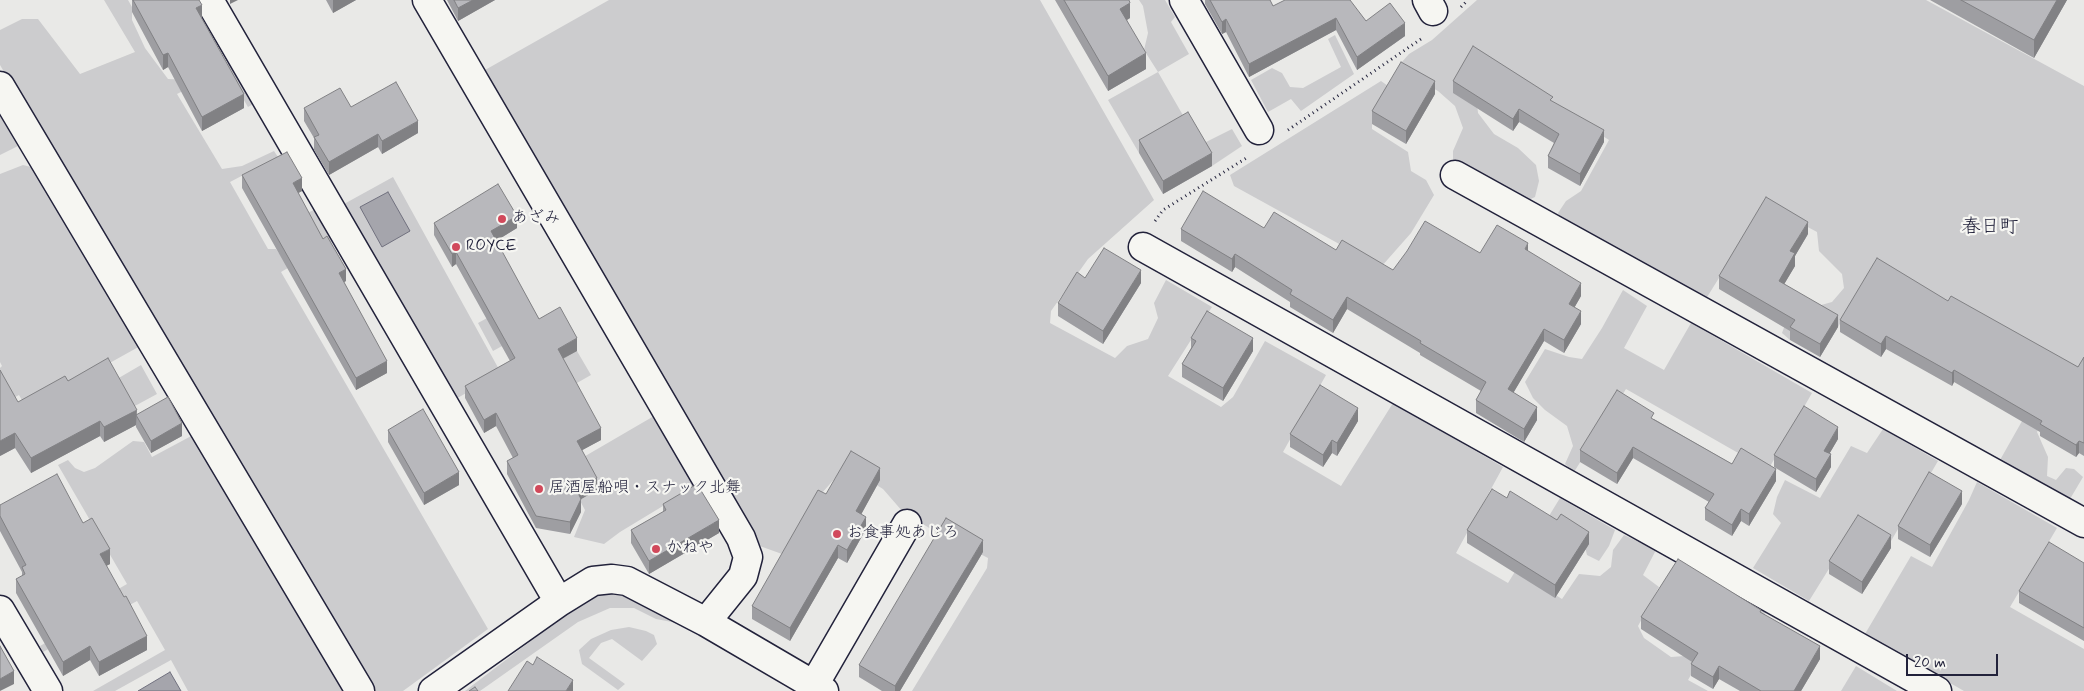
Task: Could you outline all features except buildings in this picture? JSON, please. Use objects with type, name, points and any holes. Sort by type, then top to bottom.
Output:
[{"type":"street","points":[[209,0],[559,602]]},
{"type":"street","points":[[427,0],[741,538],[748,557],[743,576],[706,622]]},
{"type":"street","points":[[1184,0],[1264,140]]},
{"type":"street","points":[[0,86],[360,691]]},
{"type":"street","points":[[1455,175],[2084,523]]},
{"type":"street","points":[[1143,247],[1937,691]]},
{"type":"street","points":[[433,691],[559,602],[593,581],[612,579],[628,581],[706,622],[820,688],[907,524]]},
{"type":"street","points":[[0,610],[48,691]]},
{"type":"path","points":[[1163,210],[1264,140],[1435,15],[1468,0]]},
{"type":"shaded area","points":[[104,0],[128,0],[132,7],[132,20],[145,48],[168,79],[189,80],[225,63],[232,64],[255,103],[248,107],[229,75],[223,71],[177,94],[222,169],[242,166],[274,151],[278,157],[230,182],[268,249],[276,249],[284,260],[307,213],[314,210],[332,242],[281,272],[488,629],[403,691],[371,691],[0,65],[0,30],[22,19],[38,19],[80,74],[135,52]]},
{"type":"shaded area","points":[[609,0],[1040,0],[1154,200],[1088,259],[1051,311],[1050,323],[1115,358],[1127,346],[1148,339],[1158,318],[1154,303],[1166,280],[1212,307],[1168,376],[1221,407],[1233,397],[1265,341],[1326,375],[1283,452],[1341,486],[1393,403],[1503,467],[1456,553],[1508,583],[1560,498],[1615,530],[1609,546],[1599,561],[1587,555],[1582,535],[1524,575],[1562,599],[1579,574],[1600,576],[1611,567],[1613,550],[1624,535],[1656,550],[1643,575],[1659,587],[1638,626],[1644,638],[1671,657],[1685,656],[1733,593],[1766,613],[1761,616],[1728,610],[1688,680],[1708,691],[912,691],[987,568],[988,558],[931,529],[903,512],[883,489],[846,466],[821,494],[782,554],[757,545],[485,70]]},
{"type":"shaded area","points":[[1139,0],[1165,0],[1175,17],[1171,22],[1189,54],[1158,72],[1144,50],[1148,33],[1143,6]]},
{"type":"shaded area","points":[[1477,0],[1926,0],[2084,86],[2084,360],[2078,369],[2064,381],[2037,432],[2048,457],[2047,476],[2056,480],[2066,468],[2074,469],[2083,477],[2070,499],[2000,460],[2056,361],[1876,264],[1838,327],[1808,310],[1790,340],[1782,333],[1789,314],[1832,302],[1844,288],[1842,274],[1819,251],[1817,232],[1765,204],[1704,302],[1563,223],[1558,213],[1566,201],[1581,191],[1609,140],[1471,52],[1478,113],[1494,134],[1518,148],[1536,165],[1539,181],[1535,197],[1518,205],[1453,164],[1453,151],[1463,128],[1455,106],[1438,91],[1404,72],[1401,63],[1409,54],[1432,40]]},
{"type":"shaded area","points":[[1335,35],[1354,74],[1301,111],[1291,99],[1268,112],[1251,80],[1272,68],[1282,73],[1290,87],[1303,88],[1341,67],[1328,39]]},
{"type":"shaded area","points":[[1158,72],[1188,124],[1139,153],[1108,100]]},
{"type":"shaded area","points":[[1381,81],[1391,88],[1372,119],[1372,129],[1408,152],[1411,171],[1426,180],[1434,195],[1411,233],[1381,267],[1234,186],[1230,175]]},
{"type":"shaded area","points":[[0,115],[18,146],[0,155]]},
{"type":"shaded area","points":[[1232,129],[1242,146],[1212,166],[1200,145]]},
{"type":"shaded area","points":[[23,165],[35,168],[142,345],[27,409],[19,395],[0,405],[0,368],[2,366],[0,362],[0,174]]},
{"type":"shaded area","points":[[393,177],[501,373],[454,400],[344,204]]},
{"type":"shaded area","points":[[388,192],[410,231],[382,247],[360,207]]},
{"type":"shaded area","points":[[1623,290],[1647,306],[1624,348],[1664,370],[1691,323],[1812,393],[1768,470],[1626,389],[1574,472],[1565,464],[1573,446],[1567,426],[1545,410],[1533,398],[1525,382],[1545,349],[1582,359]]},
{"type":"shaded area","points":[[511,305],[526,333],[493,351],[478,323]]},
{"type":"shaded area","points":[[577,351],[591,375],[531,409],[517,384]]},
{"type":"shaded area","points":[[141,365],[157,394],[133,407],[117,379]]},
{"type":"shaded area","points":[[654,416],[696,486],[620,532],[604,544],[574,537],[585,510],[563,469]]},
{"type":"shaded area","points":[[1883,429],[1938,461],[1891,541],[1858,522],[1809,601],[1753,568],[1781,523],[1773,514],[1777,497],[1785,480],[1820,498],[1851,446],[1867,453]]},
{"type":"shaded area","points":[[195,434],[347,691],[188,691],[171,660],[115,691],[93,691],[165,650],[137,601],[43,652],[40,646],[65,632],[61,622],[127,584],[58,465],[68,460],[75,468],[84,472],[95,468],[133,441],[144,442],[152,457]]},
{"type":"shaded area","points":[[1977,482],[2057,528],[2010,607],[2084,649],[2084,691],[1964,691],[1865,634],[1911,556],[1932,567]]},
{"type":"shaded area","points":[[616,590],[680,618],[677,623],[656,619],[634,608],[610,608],[578,622],[480,691],[465,691],[582,602]]},
{"type":"shaded area","points":[[629,627],[654,635],[657,644],[642,661],[612,639],[601,643],[589,658],[625,684],[618,690],[582,664],[579,650],[591,639],[611,630]]},
{"type":"shaded area","points":[[1856,666],[1897,691],[1841,691]]},
{"type":"shaded area","points":[[170,672],[181,691],[138,691]]},
{"type":"place","name":"あざみ","points":[[502,219]]},
{"type":"place","name":"ROYCE","points":[[456,247]]},
{"type":"place","name":"居酒屋船唄・スナック北舞","points":[[539,489]]},
{"type":"place","name":"お食事処あじろ","points":[[837,534]]},
{"type":"place","name":"かねや","points":[[656,549]]},
{"type":"district","name":"春日町","points":[[1990,228]]}]
